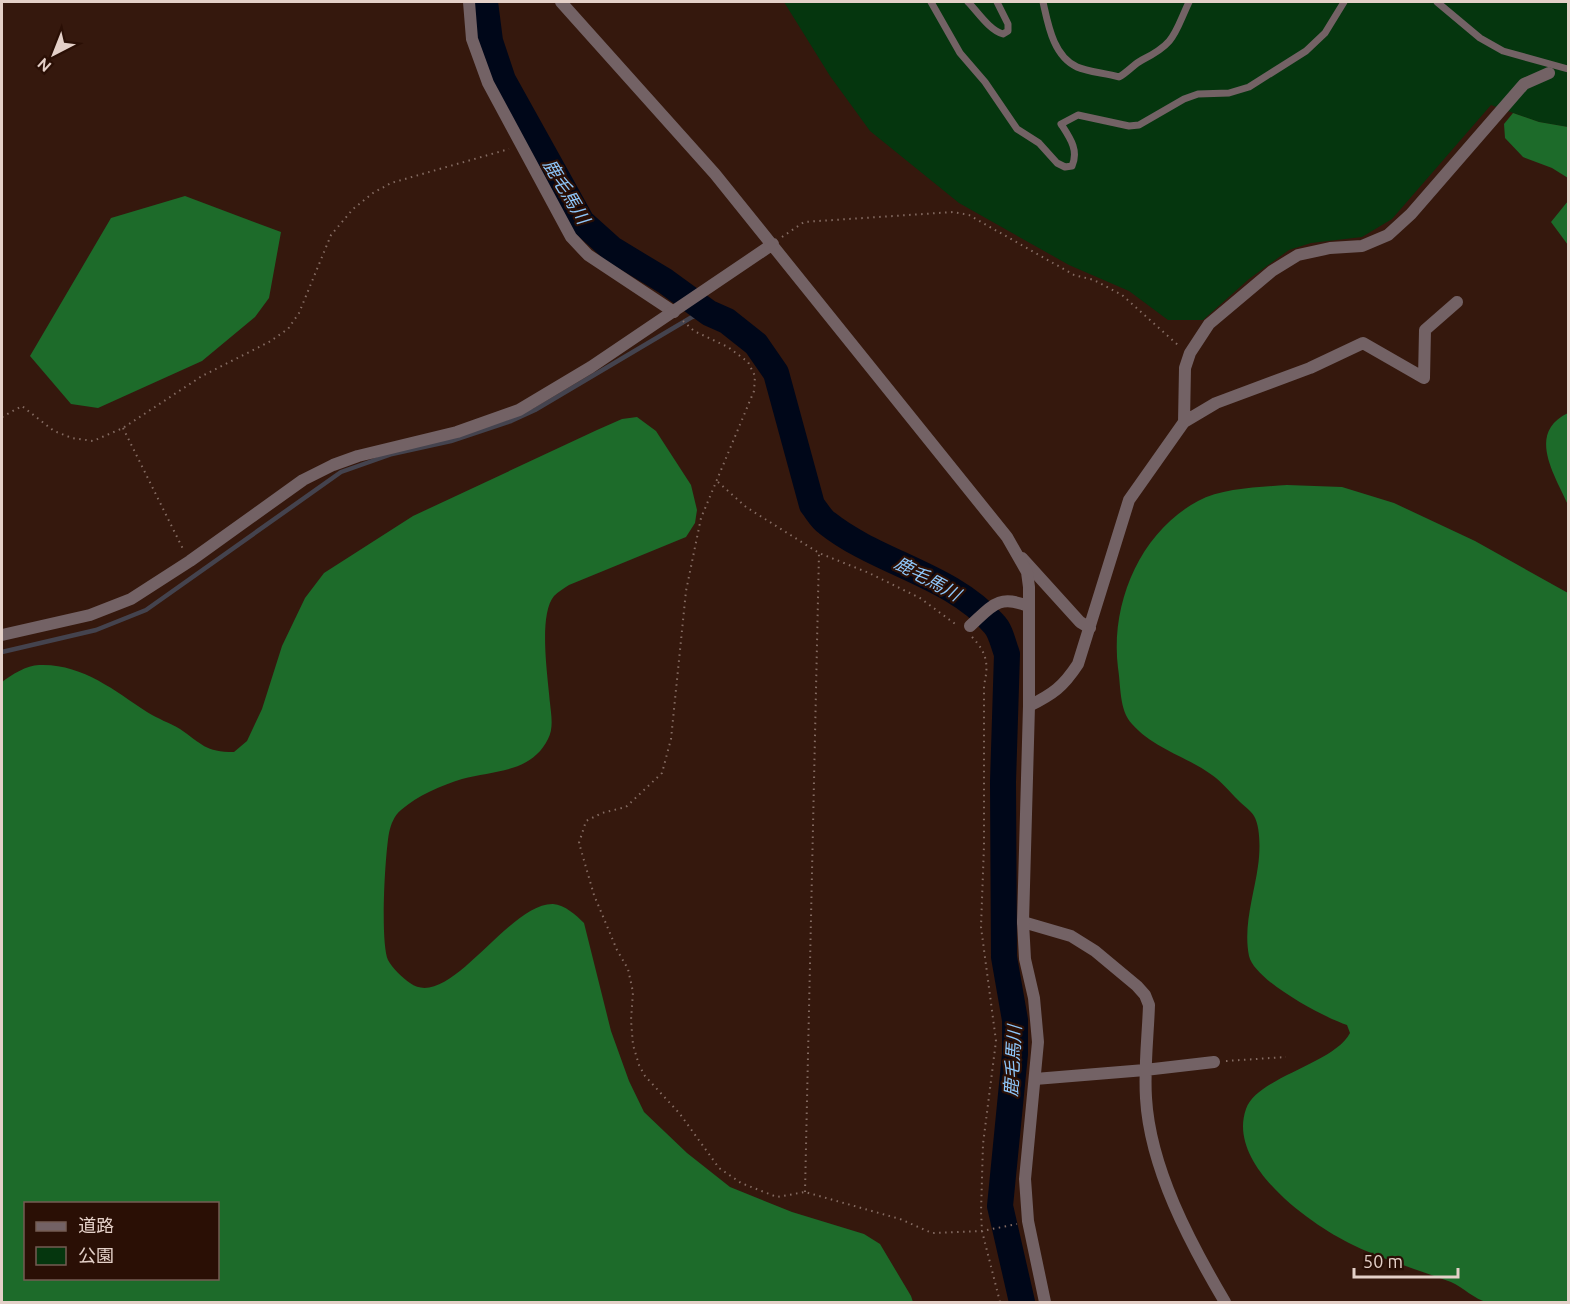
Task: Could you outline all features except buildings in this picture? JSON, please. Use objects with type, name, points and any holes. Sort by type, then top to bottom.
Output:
[{"type":"street","points":[[469,2],[472,39],[488,83],[571,237],[588,255],[678,313]]},
{"type":"street","points":[[561,2],[715,174],[773,244],[1007,537],[1027,572],[1029,706],[1023,922],[1025,959],[1034,998],[1038,1042],[1025,1179],[1025,1202],[1045,1302]]},
{"type":"street","points":[[1184,422],[1185,368],[1190,353],[1209,324],[1272,271],[1298,255],[1330,248],[1362,246],[1388,235],[1411,214],[1524,84],[1549,74]]},
{"type":"street","points":[[2,636],[90,615],[131,599],[190,561],[303,480],[358,456],[457,432],[519,410],[678,313],[703,292],[773,244]]},
{"type":"street","points":[[1029,706],[1052,695],[1066,683],[1078,664],[1129,500],[1184,422],[1216,403],[1310,368],[1363,343],[1424,378],[1425,330],[1457,302]]},
{"type":"street","points":[[1019,555],[1080,622],[1090,628]]},
{"type":"street","points":[[970,626],[994,604],[1002,600],[1015,600],[1028,606]]},
{"type":"street","points":[[1023,922],[1071,936],[1095,951],[1145,995],[1149,1005],[1145,1070],[1146,1099],[1155,1147],[1168,1190],[1184,1227],[1225,1302]]},
{"type":"street","points":[[1035,1079],[1214,1062]]},
{"type":"lane","points":[[931,2],[960,53],[985,82],[1017,129],[1039,143],[1057,163],[1065,167],[1072,166],[1076,157],[1072,141],[1061,124],[1078,115],[1129,126],[1139,125],[1184,99],[1198,94],[1229,93],[1249,87],[1306,51],[1325,33],[1344,2]]},
{"type":"lane","points":[[968,2],[991,26],[1003,34],[1008,31],[1008,24],[997,2]]},
{"type":"lane","points":[[1042,2],[1051,36],[1065,58],[1075,67],[1119,77],[1141,60],[1163,49],[1171,41],[1189,2]]},
{"type":"lane","points":[[1437,2],[1480,38],[1503,51],[1569,69]]},
{"type":"path","points":[[2,417],[22,406],[54,431],[72,438],[93,441],[123,428],[202,376],[269,342],[288,329],[299,313],[331,235],[353,209],[373,193],[392,183],[522,146]]},
{"type":"path","points":[[773,244],[804,222],[954,212],[969,215],[1074,275],[1094,280],[1122,295],[1169,338],[1190,353]]},
{"type":"path","points":[[678,313],[694,331],[728,347],[748,362],[755,376],[754,391],[701,519],[686,591],[670,739],[662,773],[626,807],[602,813],[586,821],[579,843],[594,895],[617,950],[628,969],[633,992],[631,1020],[633,1045],[639,1065],[645,1076],[680,1114],[719,1168],[741,1183],[777,1197],[805,1192],[900,1219],[932,1233],[982,1231],[1021,1222]]},
{"type":"path","points":[[123,428],[190,561]]},
{"type":"path","points":[[718,482],[746,507],[819,553],[869,573],[920,598],[966,631],[984,653],[988,668],[984,685],[984,846],[981,927],[996,1041],[983,1144],[982,1231],[1000,1302]]},
{"type":"path","points":[[805,1192],[819,553]]},
{"type":"path","points":[[1214,1062],[1286,1057]]},
{"type":"green space","points":[[784,2],[1568,2],[1568,127],[1539,122],[1491,105],[1392,219],[1362,237],[1311,243],[1289,250],[1249,279],[1203,320],[1168,320],[1129,291],[1069,265],[959,203],[870,131],[830,76]]},
{"type":"green space","points":[[1513,113],[1539,122],[1568,127],[1568,178],[1552,168],[1523,157],[1505,138],[1504,124]]},
{"type":"green space","points":[[185,196],[281,232],[269,298],[255,317],[202,361],[98,408],[71,404],[30,356],[111,218]]},
{"type":"green space","points":[[1568,201],[1568,245],[1551,222]]},
{"type":"green space","points":[[1568,413],[1568,505],[1551,468],[1546,443],[1548,432],[1555,421]]},
{"type":"green space","points":[[637,417],[656,431],[691,485],[697,510],[695,523],[686,537],[569,585],[554,596],[546,617],[545,632],[552,726],[550,735],[541,750],[522,764],[462,779],[438,788],[414,800],[396,815],[389,833],[385,878],[384,936],[388,960],[410,983],[425,988],[442,983],[461,970],[517,920],[536,908],[553,904],[570,911],[584,923],[611,1031],[629,1081],[644,1112],[687,1153],[730,1187],[792,1212],[864,1234],[880,1244],[913,1302],[2,1302],[2,682],[34,665],[69,668],[96,679],[204,746],[216,751],[234,752],[247,741],[262,709],[282,646],[305,598],[324,573],[413,516],[622,419]]},
{"type":"green space","points":[[1287,485],[1342,487],[1394,503],[1475,541],[1568,593],[1568,1302],[1487,1302],[1451,1282],[1353,1245],[1295,1208],[1260,1171],[1248,1151],[1243,1130],[1246,1109],[1253,1098],[1280,1079],[1329,1053],[1350,1033],[1347,1025],[1291,997],[1276,987],[1254,966],[1249,956],[1247,933],[1259,854],[1259,834],[1254,816],[1216,778],[1150,740],[1132,724],[1121,698],[1117,644],[1119,619],[1133,572],[1160,531],[1178,514],[1198,501],[1218,493]]},
{"type":"waterway","name":"鹿毛馬川","points":[[485,2],[490,41],[503,80],[582,222],[612,249],[665,281],[709,313],[727,321],[756,344],[776,373],[812,505],[821,517],[847,537],[868,549],[957,593],[977,607],[994,624],[1000,634],[1007,654],[1003,782],[1004,957],[1015,1020],[1015,1054],[1000,1206],[1022,1302]]},
{"type":"waterway","points":[[2,652],[96,630],[146,610],[341,472],[392,454],[451,441],[511,421],[535,410],[692,317],[709,313]]}]
